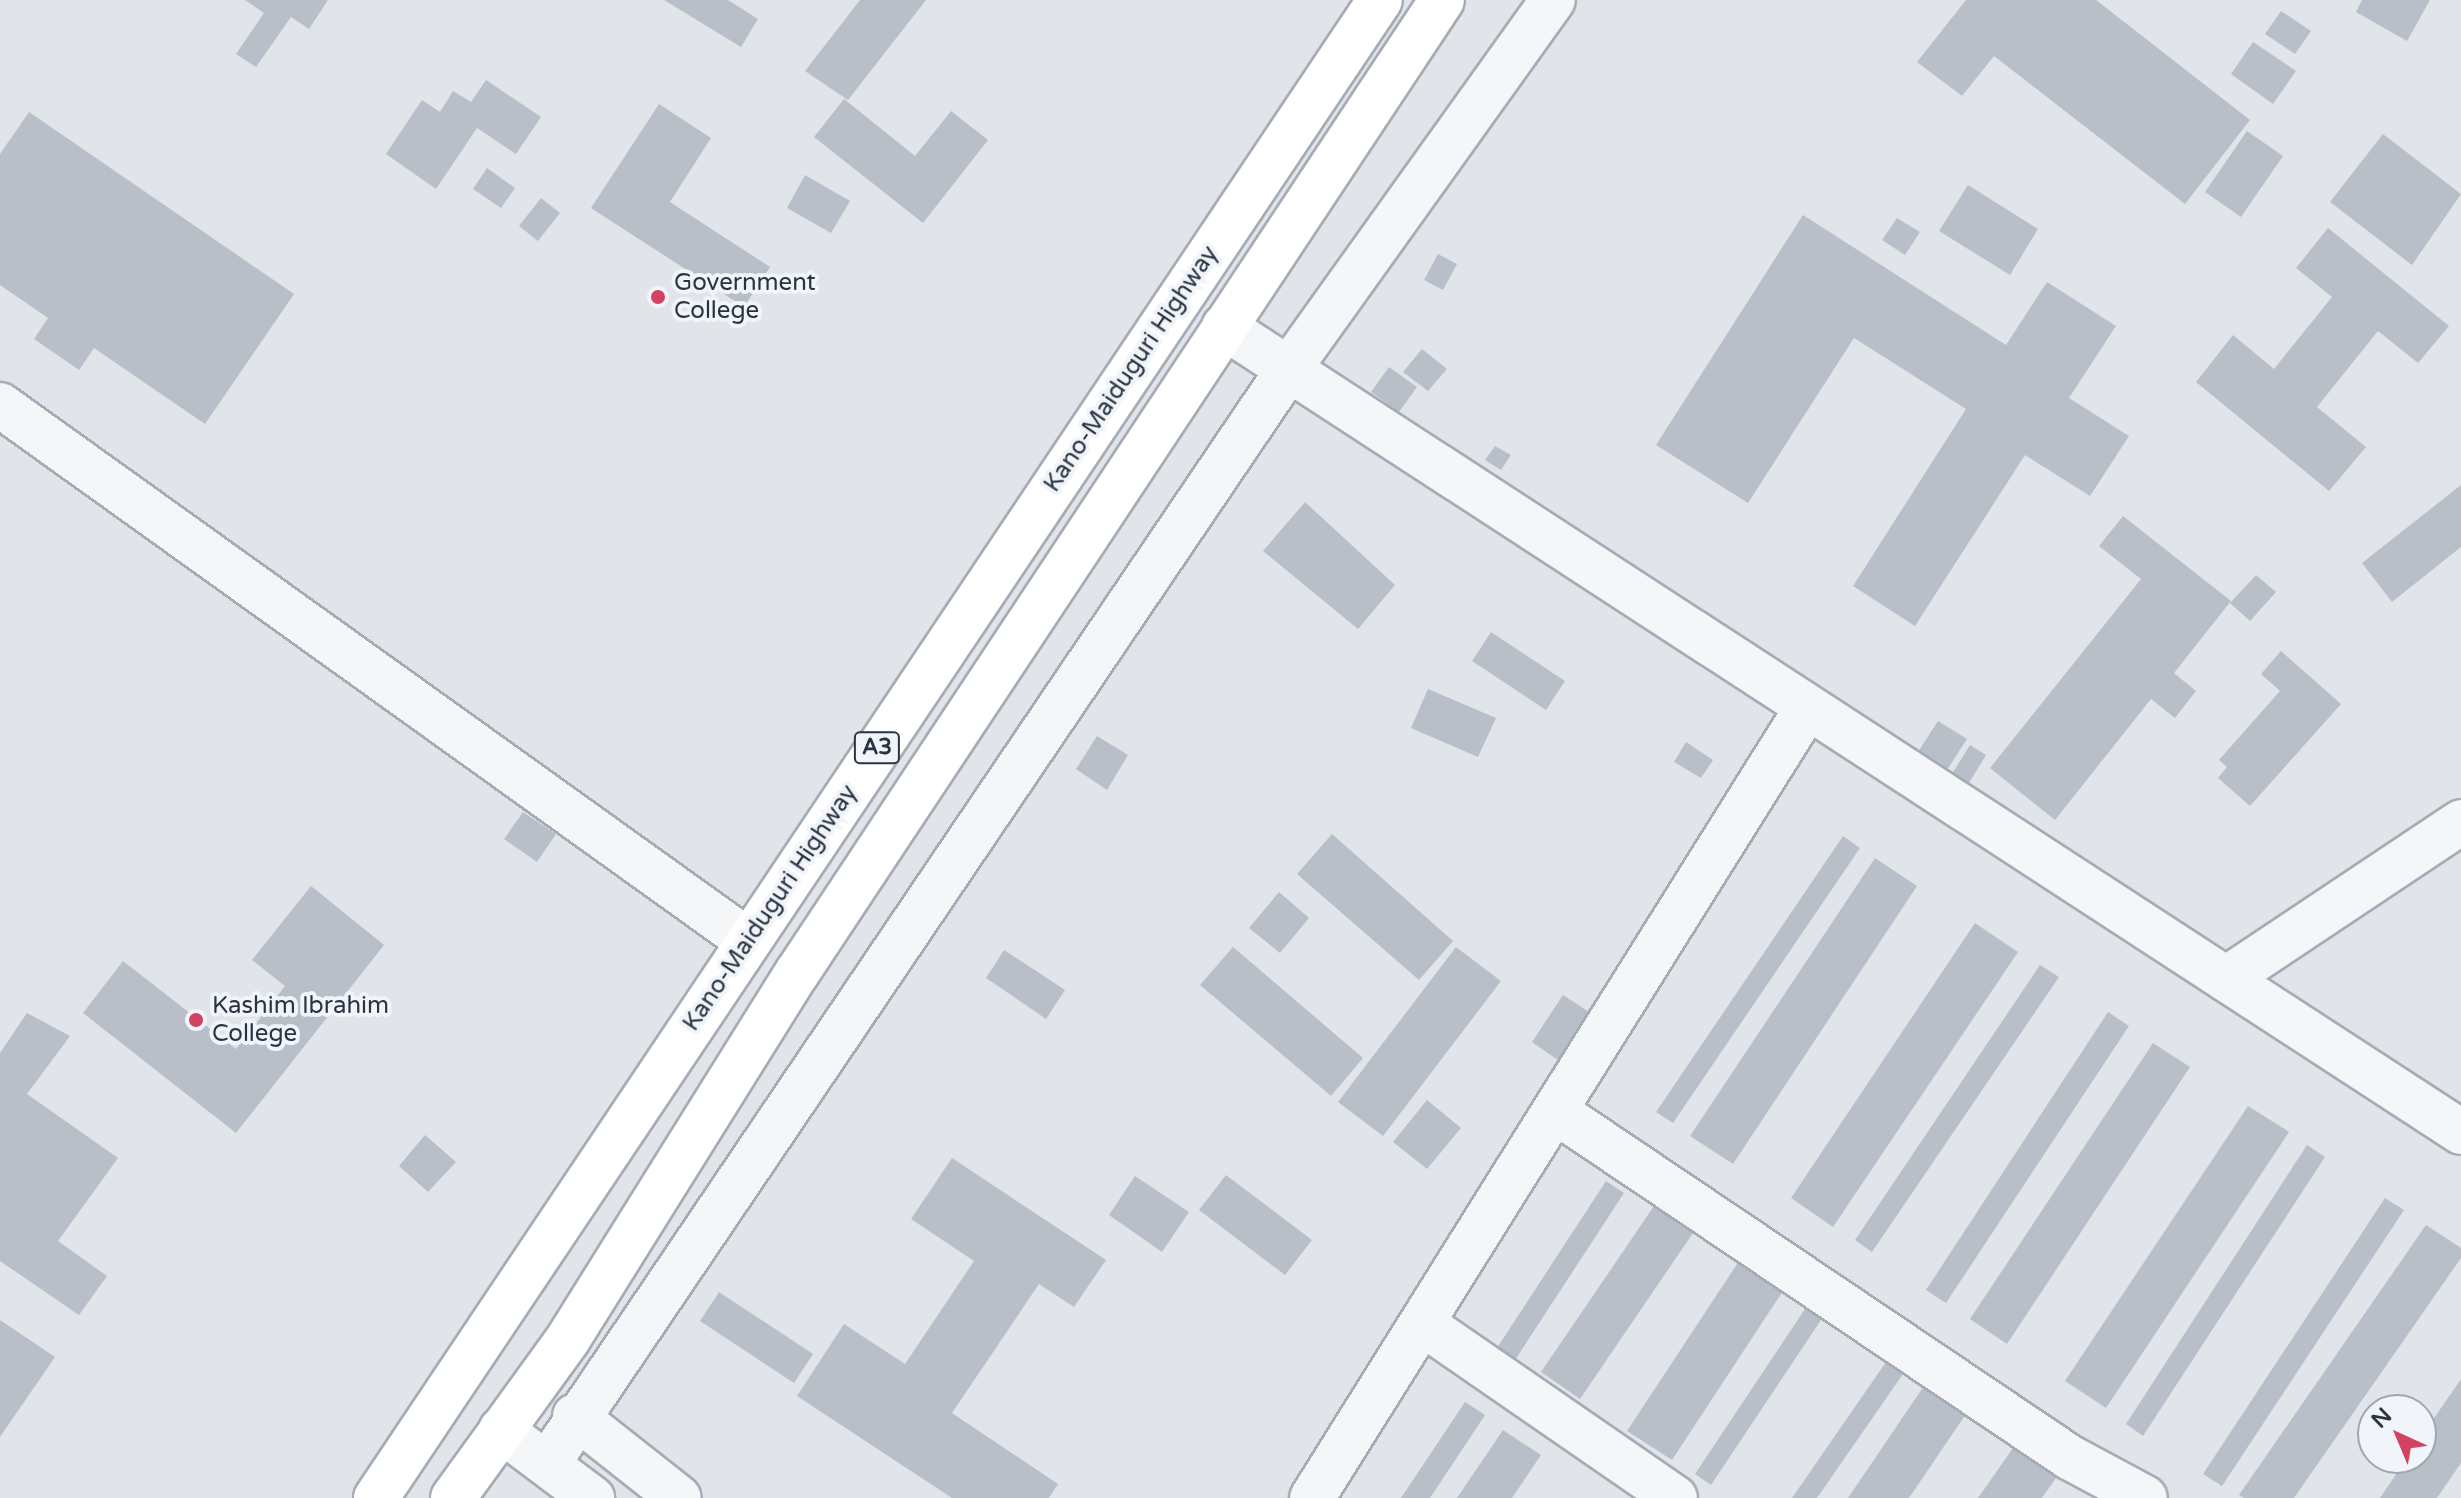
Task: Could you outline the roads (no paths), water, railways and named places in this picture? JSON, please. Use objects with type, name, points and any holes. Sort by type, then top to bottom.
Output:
[{"type":"highway","name":"Kano-Maiduguri Highway","points":[[376,1498],[453,1392],[748,941],[1380,0]]},
{"type":"highway","name":"A3","points":[[453,1498],[568,1339],[797,973],[1442,0]]},
{"type":"street","points":[[548,1463],[575,1416],[1288,370],[1553,0]]},
{"type":"street","points":[[1224,327],[2461,1132]]},
{"type":"street","points":[[0,405],[748,941]]},
{"type":"street","points":[[1312,1498],[1558,1113],[1807,708]]},
{"type":"street","points":[[2226,979],[2461,822]]},
{"type":"street","points":[[1558,1113],[2069,1457],[2145,1498]]},
{"type":"street","points":[[1423,1324],[1675,1498]]},
{"type":"street","points":[[575,1416],[679,1498]]},
{"type":"street","points":[[501,1430],[592,1498]]},
{"type":"place","name":"Government College","points":[[658,297]]},
{"type":"place","name":"Kashim Ibrahim College","points":[[196,1020]]}]
